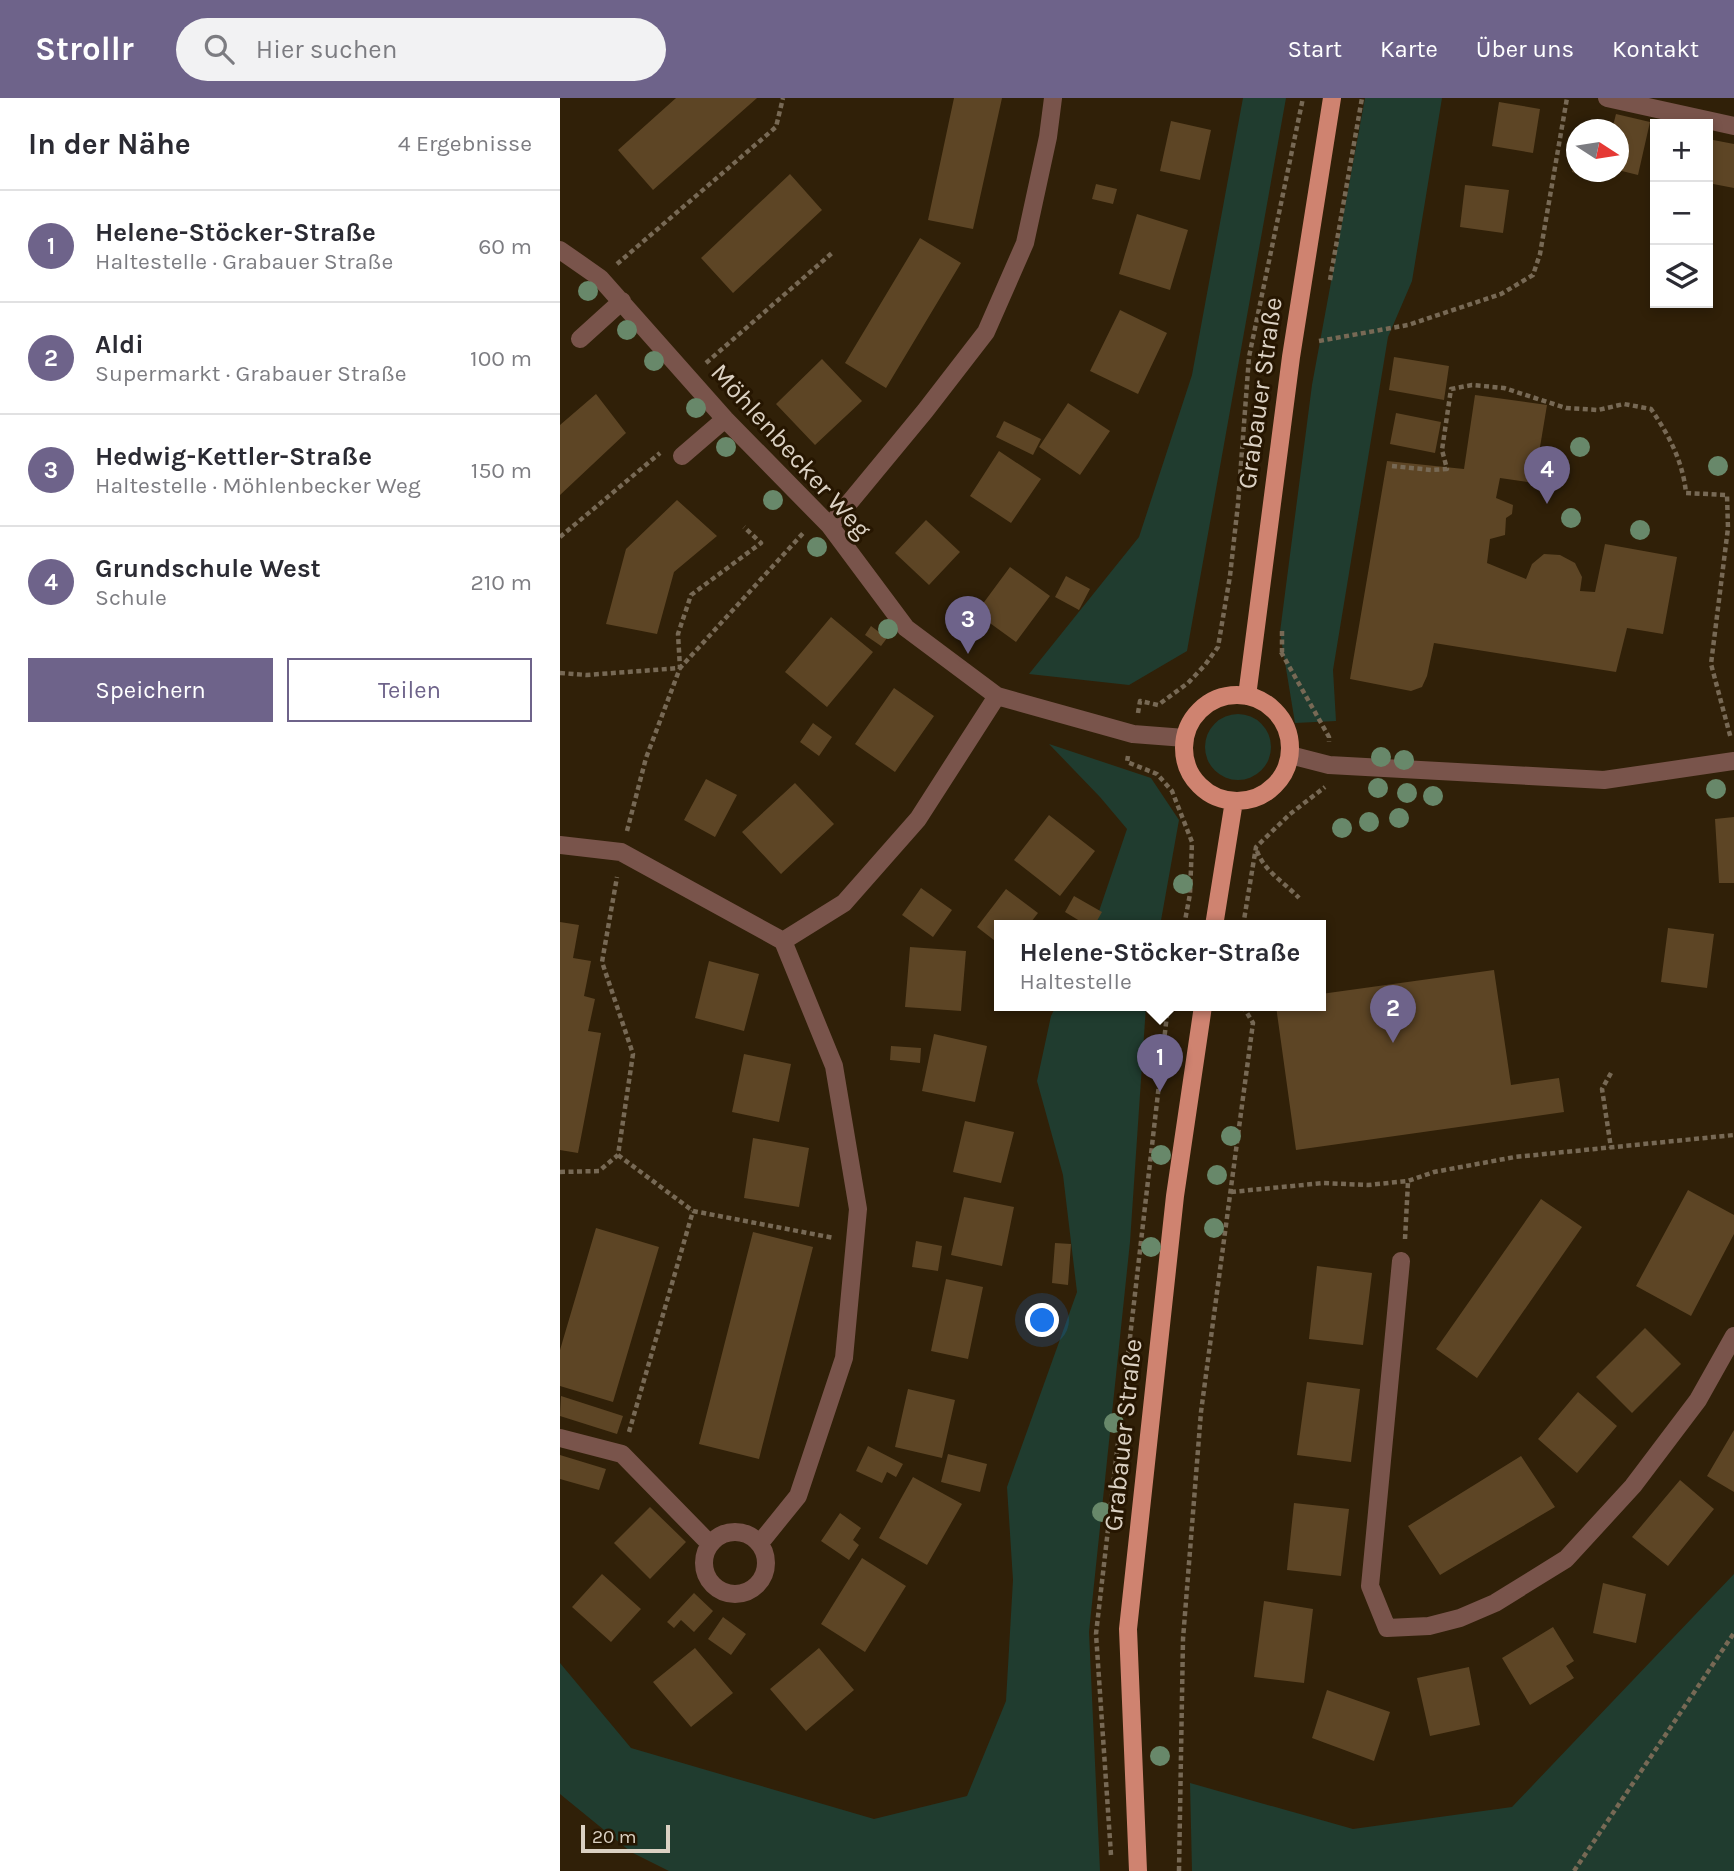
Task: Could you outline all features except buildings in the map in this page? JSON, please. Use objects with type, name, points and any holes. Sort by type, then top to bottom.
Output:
[{"type":"main road","name":"Grabauer Straße","points":[[1247,696],[1290,356],[1332,98]]},
{"type":"main road","points":[[1230,695],[1247,696],[1262,701],[1275,711],[1284,723],[1290,755],[1285,770],[1270,788],[1250,799],[1234,801],[1219,798],[1206,791],[1195,780],[1184,753],[1185,738],[1201,709],[1230,695]]},
{"type":"main road","points":[[1215,920],[1225,843],[1234,801]]},
{"type":"main road","name":"Grabauer Straße","points":[[1138,1871],[1128,1629],[1175,1196],[1202,1011]]},
{"type":"street","points":[[825,521],[925,411],[986,332],[1026,243],[1048,137],[1053,98]]},
{"type":"street","points":[[1607,98],[1734,127]]},
{"type":"street","name":"Möhlenbecker Weg","points":[[560,250],[600,278],[725,419],[825,521],[906,628],[997,696],[1133,734],[1185,738]]},
{"type":"street","points":[[580,339],[622,301]]},
{"type":"street","points":[[682,456],[725,419]]},
{"type":"street","points":[[783,941],[844,903],[918,819],[997,696]]},
{"type":"street","points":[[1290,755],[1329,765],[1604,780],[1734,761]]},
{"type":"street","points":[[560,845],[621,852],[783,941],[834,1066],[858,1209],[844,1358],[798,1496],[760,1543]]},
{"type":"street","points":[[1401,1261],[1370,1586],[1387,1628],[1429,1626],[1460,1618],[1495,1604],[1566,1559],[1633,1486],[1690,1411],[1734,1336]]},
{"type":"street","points":[[560,1438],[622,1454],[709,1544]]},
{"type":"street","points":[[733,1531],[752,1536],[760,1543],[767,1561],[761,1581],[744,1593],[733,1594],[713,1586],[703,1567],[709,1544],[723,1533],[733,1531]]},
{"type":"path","points":[[600,278],[776,127],[783,98]]},
{"type":"path","points":[[1185,920],[1190,894],[1192,842],[1172,791],[1157,774],[1127,762],[1140,701],[1158,705],[1188,682],[1218,647],[1238,504],[1249,357],[1303,98]]},
{"type":"path","points":[[1329,287],[1362,98]]},
{"type":"path","points":[[1319,341],[1408,325],[1500,294],[1533,275],[1540,254],[1567,98]]},
{"type":"path","points":[[689,378],[832,253]]},
{"type":"path","points":[[1317,354],[1322,327]]},
{"type":"path","points":[[1392,467],[1447,469],[1442,450],[1451,388],[1472,384],[1504,388],[1566,408],[1598,411],[1624,404],[1651,409],[1667,432],[1684,473],[1686,493],[1727,495],[1731,528],[1711,664],[1734,750]]},
{"type":"path","points":[[560,537],[662,452]]},
{"type":"path","points":[[560,1172],[599,1171],[618,1156],[633,1055],[602,962],[621,852],[646,758],[680,668],[825,521]]},
{"type":"path","points":[[680,668],[678,634],[691,595],[761,542],[744,527]]},
{"type":"path","points":[[1282,629],[1282,652]]},
{"type":"path","points":[[560,673],[587,675],[680,668]]},
{"type":"path","points":[[1256,847],[1262,864],[1299,898]]},
{"type":"path","points":[[1179,1871],[1185,1612],[1201,1412],[1253,1023],[1246,1011]]},
{"type":"path","points":[[1611,1073],[1602,1089],[1611,1148]]},
{"type":"path","points":[[1231,1192],[1323,1182],[1368,1185],[1408,1181],[1434,1172],[1515,1157],[1734,1135]]},
{"type":"path","points":[[618,1156],[693,1211],[855,1242]]},
{"type":"path","points":[[1401,1261],[1408,1181]]},
{"type":"path","points":[[622,1454],[693,1211]]},
{"type":"path","points":[[1574,1871],[1734,1633]]},
{"type":"green space","points":[[1243,98],[1286,98],[1187,651],[1129,685],[1029,674],[1139,537],[1192,375]]},
{"type":"green space","points":[[1365,98],[1442,98],[1412,281],[1388,337],[1333,670],[1336,721],[1295,723],[1280,632],[1312,385]]},
{"type":"green space","points":[[1231,714],[1245,714],[1257,719],[1266,728],[1271,747],[1269,760],[1262,771],[1245,780],[1231,780],[1219,775],[1210,766],[1205,754],[1205,740],[1210,728],[1219,719]]},
{"type":"green space","points":[[1049,744],[1151,778],[1179,820],[1161,920],[1096,920],[1127,829]]},
{"type":"green space","points":[[1054,1011],[1146,1011],[1130,1242],[1089,1632],[1100,1871],[669,1871],[631,1852],[560,1794],[560,1663],[631,1748],[874,1819],[967,1796],[1006,1701],[1013,1580],[1007,1487],[1077,1292],[1063,1175],[1037,1081]]},
{"type":"green space","points":[[1734,1574],[1734,1871],[1192,1871],[1190,1783],[1353,1829],[1512,1807]]},
{"type":"place","name":"Grundschule West","points":[[1547,504]]},
{"type":"place","name":"Hedwig-Kettler-Straße","points":[[968,654]]},
{"type":"place","name":"Aldi","points":[[1393,1043]]},
{"type":"place","name":"Helene-Stöcker-Straße","points":[[1160,1092]]}]
